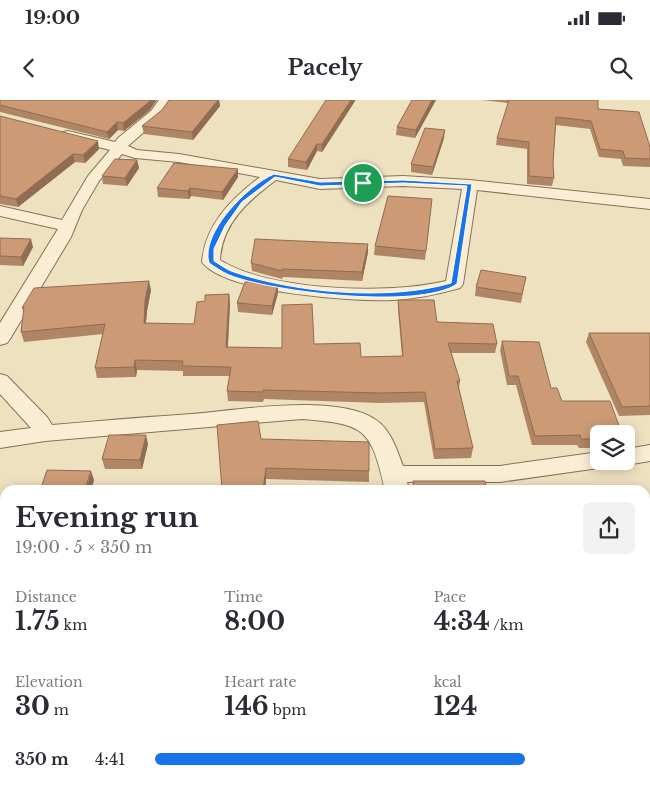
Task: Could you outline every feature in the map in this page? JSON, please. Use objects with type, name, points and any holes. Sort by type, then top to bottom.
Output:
[{"type":"street","points":[[0,339],[63,237],[74,210],[93,179],[120,148],[123,141],[156,114],[166,100]]},
{"type":"street","points":[[55,132],[120,148],[135,154],[179,158],[320,184],[403,181],[470,185],[650,204]]},
{"type":"street","points":[[274,175],[240,200],[222,226],[210,249],[211,262],[230,273],[272,284],[364,295],[402,294],[436,289],[454,284],[470,185]]},
{"type":"street","points":[[0,211],[67,226]]},
{"type":"street","points":[[0,381],[40,422],[45,433]]},
{"type":"street","points":[[0,440],[45,433],[302,412],[340,415],[359,419],[369,424],[378,433],[395,482],[500,474],[590,461]]},
{"type":"street","points":[[635,456],[650,454]]},
{"type":"building","points":[[0,100],[150,100],[123,123],[117,122],[107,132],[0,105]]},
{"type":"building","points":[[169,100],[218,100],[192,132],[142,126],[162,110]]},
{"type":"building","points":[[326,100],[351,100],[322,144],[317,144],[306,162],[288,159]]},
{"type":"building","points":[[412,100],[432,100],[416,130],[397,127]]},
{"type":"building","points":[[509,100],[598,100],[598,109],[639,112],[650,147],[650,159],[625,158],[623,151],[600,149],[591,121],[556,117],[554,178],[529,176],[529,142],[497,138]]},
{"type":"building","points":[[0,116],[98,141],[83,155],[73,154],[16,199],[0,196]]},
{"type":"building","points":[[425,128],[445,130],[433,167],[411,164]]},
{"type":"building","points":[[115,159],[137,160],[125,178],[102,176]]},
{"type":"building","points":[[174,163],[238,169],[222,192],[190,188],[188,191],[157,188]]},
{"type":"building","points":[[388,196],[432,199],[426,251],[375,246]]},
{"type":"building","points":[[0,238],[31,239],[21,257],[0,256]]},
{"type":"building","points":[[255,239],[368,244],[362,272],[282,269],[282,271],[251,263]]},
{"type":"building","points":[[481,270],[526,277],[522,294],[476,287]]},
{"type":"building","points":[[248,278],[278,284],[272,306],[237,303],[245,282],[248,282]]},
{"type":"building","points":[[149,281],[145,301],[144,323],[194,324],[197,302],[205,301],[205,295],[229,294],[226,347],[282,348],[282,305],[312,304],[314,344],[360,343],[361,357],[403,356],[398,300],[434,300],[437,322],[493,324],[497,344],[448,343],[460,381],[457,381],[473,448],[435,449],[425,392],[227,391],[231,367],[182,366],[183,361],[135,360],[134,367],[95,368],[105,324],[21,332],[24,307],[22,308],[34,288]]},
{"type":"building","points":[[589,333],[650,333],[650,406],[622,407]]},
{"type":"building","points":[[502,341],[539,342],[551,388],[557,388],[562,401],[610,401],[619,425],[590,425],[590,439],[581,439],[580,435],[535,436],[518,376],[509,376]]},
{"type":"building","points":[[258,421],[261,439],[369,442],[369,471],[266,468],[264,485],[222,485],[217,425]]},
{"type":"building","points":[[109,435],[146,435],[140,460],[102,459]]},
{"type":"building","points":[[47,470],[91,471],[86,485],[42,485]]},
{"type":"building","points":[[413,481],[485,481],[486,485],[413,485]]},
{"type":"route","points":[[274,175],[320,184],[363,183],[403,181],[470,185],[454,284],[436,289],[402,294],[364,295],[318,291],[272,284],[230,273],[211,262],[210,249],[222,226],[240,200],[274,175]]}]
